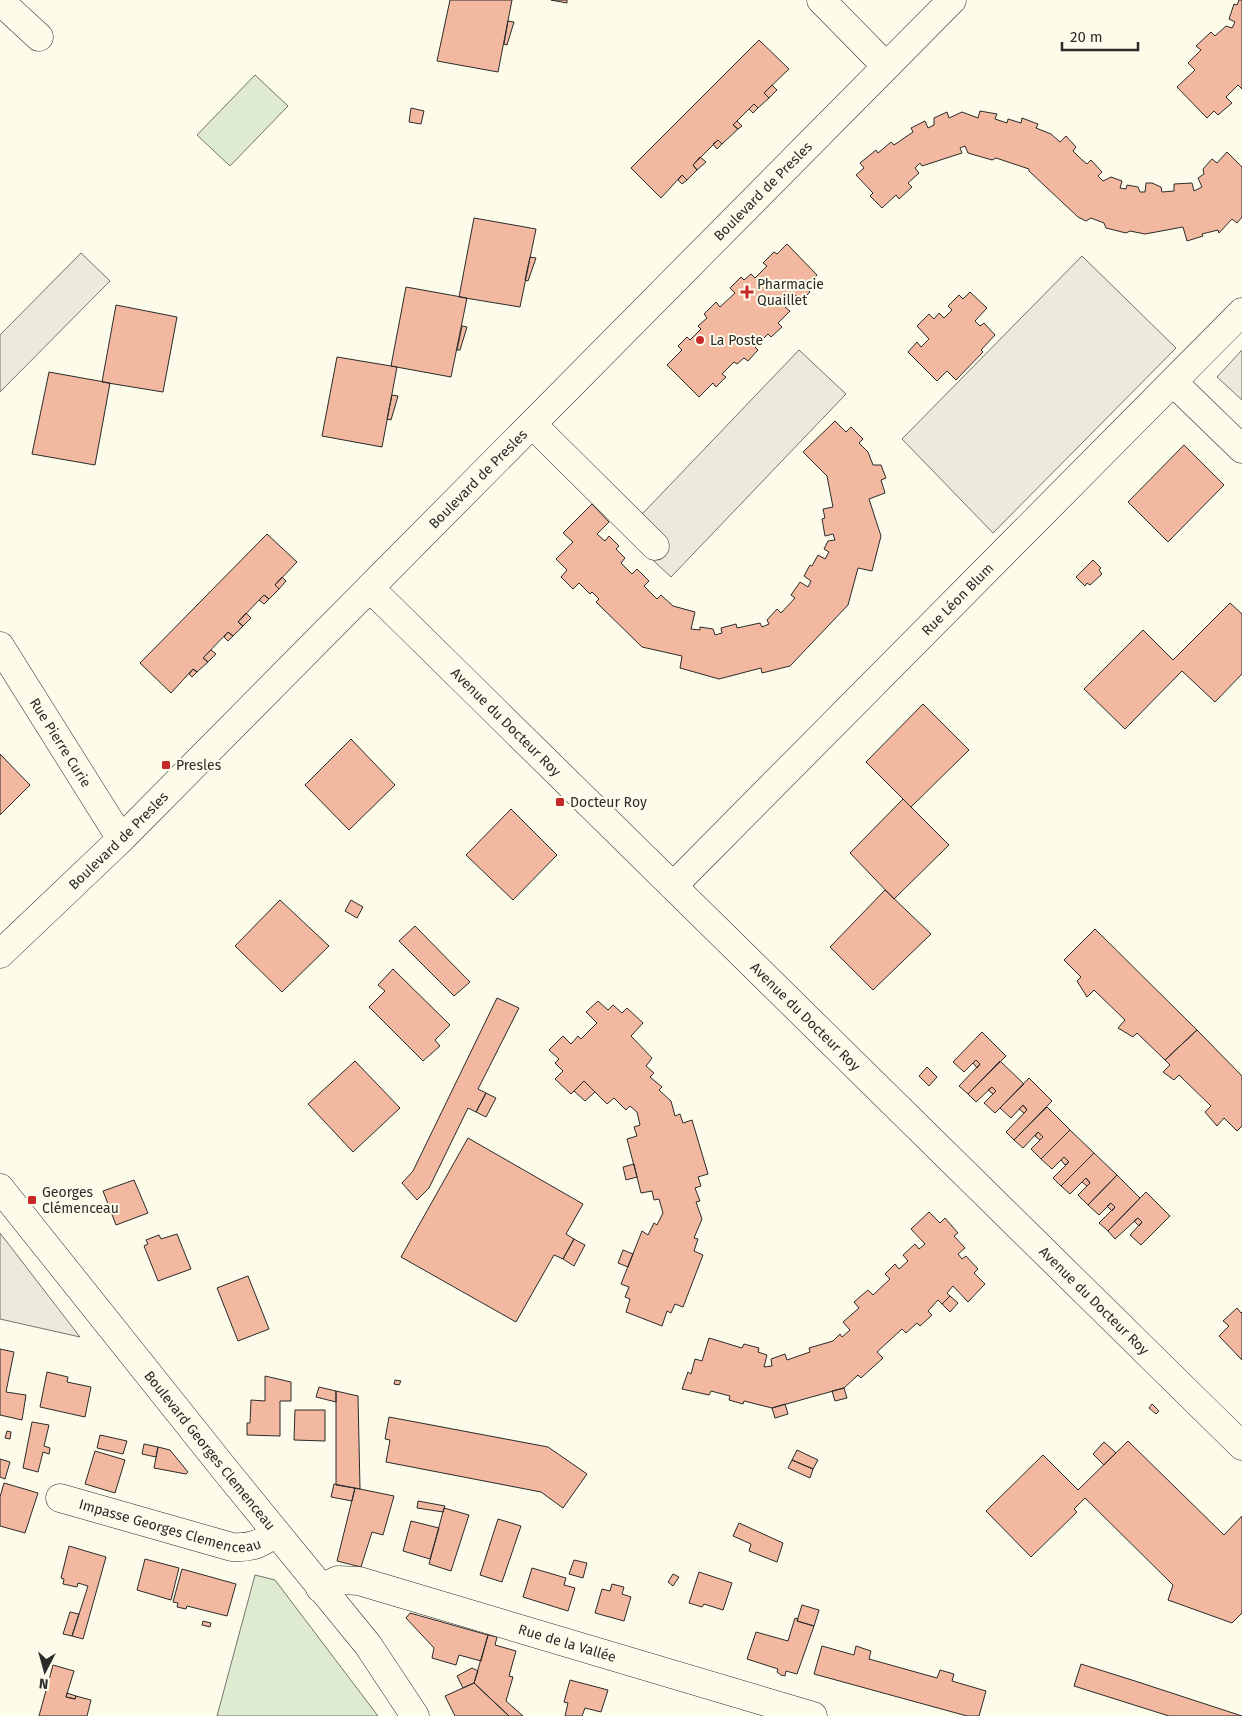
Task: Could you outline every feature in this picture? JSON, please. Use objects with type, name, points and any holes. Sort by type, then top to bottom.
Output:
[{"type":"street","points":[[821,0],[886,66]]},
{"type":"street","name":"Boulevard de Presles","points":[[0,954],[121,839],[952,0]]},
{"type":"street","points":[[0,2],[39,37]]},
{"type":"street","name":"Rue Léon Blum","points":[[673,886],[1242,312]]},
{"type":"street","points":[[1174,382],[1242,450]]},
{"type":"street","points":[[532,424],[655,546]]},
{"type":"street","name":"Avenue du Docteur Roy","points":[[370,588],[1242,1446]]},
{"type":"street","name":"Rue Pierre Curie","points":[[0,646],[121,839]]},
{"type":"street","name":"Boulevard Georges Clemenceau","points":[[0,1188],[320,1588],[368,1645],[415,1716]]},
{"type":"street","name":"Impasse Georges Clemenceau","points":[[60,1498],[232,1547],[248,1548],[276,1533]]},
{"type":"street","name":"Rue de la Vallée","points":[[320,1588],[338,1580],[358,1581],[813,1716]]},
{"type":"green space","points":[[255,75],[288,106],[230,166],[197,135]]},
{"type":"green space","points":[[255,1575],[275,1580],[378,1716],[217,1716]]},
{"type":"shaded area","points":[[81,253],[110,281],[0,392],[0,335]]},
{"type":"shaded area","points":[[1082,256],[1176,348],[993,533],[902,439]]},
{"type":"shaded area","points":[[799,350],[846,394],[671,577],[624,533]]},
{"type":"shaded area","points":[[1242,350],[1242,400],[1217,377]]},
{"type":"shaded area","points":[[0,1233],[80,1337],[0,1319]]},
{"type":"building","points":[[450,0],[512,0],[498,72],[437,61]]},
{"type":"building","points":[[551,0],[567,0],[567,3]]},
{"type":"building","points":[[1239,0],[1242,0],[1242,89],[1238,85],[1226,97],[1232,103],[1218,115],[1214,111],[1207,118],[1177,87],[1195,70],[1188,63],[1201,50],[1196,46],[1211,32],[1215,36],[1226,26],[1232,28],[1235,22],[1229,19],[1234,4],[1237,5]]},
{"type":"building","points":[[508,21],[514,22],[507,45],[504,44]]},
{"type":"building","points":[[759,40],[789,69],[764,93],[769,98],[758,108],[754,104],[733,125],[738,129],[722,144],[718,140],[693,165],[697,170],[687,180],[682,175],[661,198],[631,168]]},
{"type":"building","points":[[772,85],[777,90],[769,98],[764,93]]},
{"type":"building","points":[[754,104],[758,108],[753,113],[749,109]]},
{"type":"building","points":[[411,108],[424,111],[421,124],[409,122]]},
{"type":"building","points":[[980,111],[997,114],[995,119],[1007,123],[1008,119],[1021,123],[1022,118],[1038,124],[1036,128],[1051,134],[1060,142],[1066,136],[1076,147],[1073,151],[1081,159],[1087,164],[1091,160],[1102,172],[1098,176],[1103,181],[1111,177],[1122,181],[1120,188],[1126,189],[1127,185],[1138,187],[1140,192],[1145,192],[1146,183],[1152,183],[1161,187],[1162,192],[1174,191],[1174,184],[1192,183],[1194,191],[1202,187],[1198,178],[1204,174],[1203,169],[1212,159],[1217,163],[1227,152],[1242,167],[1242,217],[1237,223],[1232,219],[1219,233],[1218,230],[1202,234],[1203,236],[1187,241],[1183,227],[1145,234],[1130,231],[1126,233],[1106,228],[1104,223],[1091,218],[1086,221],[1078,217],[1029,169],[996,158],[992,160],[968,153],[965,146],[960,148],[962,153],[922,166],[920,163],[915,168],[919,173],[908,183],[912,187],[899,199],[896,195],[882,208],[870,196],[873,193],[856,175],[864,168],[860,163],[876,150],[878,153],[891,142],[894,145],[913,132],[911,128],[925,121],[928,128],[934,125],[934,118],[947,112],[949,118],[962,112],[978,118]]},
{"type":"building","points":[[737,121],[742,126],[738,129],[733,125]]},
{"type":"building","points":[[718,140],[722,144],[717,149],[713,144]]},
{"type":"building","points":[[700,157],[706,162],[697,170],[693,165]]},
{"type":"building","points":[[682,175],[687,180],[682,184],[678,180]]},
{"type":"building","points":[[474,218],[536,229],[520,307],[459,297]]},
{"type":"building","points":[[787,244],[817,275],[806,287],[810,292],[801,301],[796,295],[785,307],[790,311],[778,323],[782,327],[771,337],[768,334],[755,347],[758,350],[748,361],[744,358],[737,364],[734,362],[722,374],[726,377],[716,387],[713,383],[699,397],[667,365],[682,350],[678,346],[687,337],[690,340],[701,329],[698,326],[707,318],[704,314],[716,302],[720,307],[735,293],[730,288],[741,277],[744,280],[751,274],[755,278],[767,266],[763,263],[774,252],[777,254]]},
{"type":"building","points":[[530,257],[536,258],[528,281],[525,280]]},
{"type":"building","points":[[406,287],[467,298],[451,377],[391,366]]},
{"type":"building","points":[[970,292],[987,308],[975,321],[980,326],[984,323],[995,335],[981,350],[983,352],[956,380],[947,371],[937,381],[908,352],[917,342],[921,347],[929,339],[917,326],[929,314],[934,319],[939,313],[944,318],[952,310],[948,306],[959,295],[963,299]]},
{"type":"building","points":[[116,305],[177,317],[163,392],[102,382]]},
{"type":"building","points":[[462,326],[467,327],[460,350],[457,350]]},
{"type":"building","points":[[337,357],[397,367],[382,447],[322,436]]},
{"type":"building","points":[[49,372],[110,383],[95,465],[32,454]]},
{"type":"building","points":[[392,395],[398,396],[391,420],[387,419]]},
{"type":"building","points":[[835,421],[846,432],[851,427],[863,439],[859,443],[868,452],[873,465],[881,465],[886,478],[881,480],[885,493],[869,499],[881,536],[872,571],[858,568],[848,605],[790,666],[762,673],[761,668],[719,679],[680,668],[682,656],[642,647],[596,602],[599,599],[592,592],[590,594],[579,583],[573,589],[561,577],[567,570],[556,559],[573,542],[563,533],[592,504],[609,522],[597,534],[605,541],[609,536],[619,546],[616,549],[625,558],[621,563],[632,574],[637,569],[649,581],[644,586],[657,599],[661,595],[673,606],[695,612],[691,629],[700,630],[700,627],[713,629],[715,635],[722,633],[721,628],[736,624],[737,628],[760,623],[762,627],[769,624],[767,620],[777,609],[781,613],[795,598],[791,595],[800,582],[808,587],[811,581],[804,576],[810,565],[812,566],[818,555],[825,559],[829,552],[824,549],[828,541],[835,540],[833,534],[825,536],[822,519],[825,518],[823,509],[833,507],[827,476],[803,452]]},
{"type":"building","points":[[1184,445],[1224,485],[1168,542],[1128,502]]},
{"type":"building","points":[[267,534],[297,562],[275,585],[279,589],[269,599],[264,595],[238,622],[243,626],[233,636],[228,632],[203,658],[208,662],[197,672],[193,669],[171,693],[140,663]]},
{"type":"building","points":[[1093,560],[1101,568],[1099,570],[1102,574],[1090,585],[1087,583],[1085,586],[1076,577]]},
{"type":"building","points":[[282,577],[286,581],[279,589],[275,585]]},
{"type":"building","points":[[264,595],[269,599],[264,604],[259,600]]},
{"type":"building","points":[[1230,603],[1242,614],[1242,674],[1215,702],[1182,671],[1125,729],[1084,689],[1143,630],[1173,660]]},
{"type":"building","points":[[246,613],[251,618],[243,626],[238,622]]},
{"type":"building","points":[[228,632],[233,636],[228,641],[224,637]]},
{"type":"building","points":[[211,650],[216,654],[208,662],[203,658]]},
{"type":"building","points":[[193,669],[197,672],[192,677],[189,674]]},
{"type":"building","points":[[923,704],[969,750],[911,807],[866,762]]},
{"type":"building","points":[[351,739],[395,785],[349,830],[305,785]]},
{"type":"building","points":[[0,754],[30,785],[0,815]]},
{"type":"building","points":[[903,799],[949,845],[894,899],[850,853]]},
{"type":"building","points":[[511,809],[557,855],[513,900],[466,855]]},
{"type":"building","points":[[885,890],[931,934],[873,990],[830,947]]},
{"type":"building","points":[[280,900],[329,946],[282,992],[235,946]]},
{"type":"building","points":[[351,900],[363,907],[357,918],[345,911]]},
{"type":"building","points":[[415,926],[470,982],[454,996],[399,941]]},
{"type":"building","points":[[1095,929],[1197,1030],[1165,1060],[1137,1033],[1133,1037],[1118,1028],[1125,1020],[1094,990],[1087,997],[1077,981],[1081,977],[1064,960]]},
{"type":"building","points":[[393,969],[450,1025],[435,1040],[440,1046],[423,1061],[369,1007],[385,991],[378,985]]},
{"type":"building","points":[[497,998],[519,1008],[478,1089],[486,1093],[476,1112],[468,1108],[429,1188],[417,1200],[402,1183],[413,1171]]},
{"type":"building","points":[[598,1001],[608,1010],[613,1005],[622,1013],[627,1008],[643,1023],[631,1036],[652,1058],[646,1066],[654,1073],[650,1077],[662,1087],[659,1090],[671,1101],[675,1116],[680,1114],[683,1123],[692,1120],[708,1174],[698,1177],[701,1186],[695,1188],[700,1201],[696,1202],[702,1219],[694,1238],[698,1239],[694,1251],[703,1255],[683,1307],[675,1304],[671,1313],[667,1311],[662,1326],[626,1312],[630,1299],[625,1297],[629,1287],[621,1284],[642,1231],[648,1235],[654,1223],[657,1225],[663,1213],[659,1199],[654,1200],[652,1191],[641,1193],[627,1139],[637,1136],[634,1127],[640,1125],[637,1112],[630,1106],[626,1110],[614,1098],[607,1104],[584,1081],[571,1094],[555,1079],[563,1071],[555,1063],[559,1059],[549,1050],[563,1036],[571,1044],[578,1036],[581,1039],[597,1023],[586,1012]]},
{"type":"building","points":[[1197,1030],[1242,1076],[1242,1126],[1237,1131],[1224,1118],[1217,1126],[1205,1112],[1211,1106],[1179,1075],[1174,1080],[1163,1072],[1170,1065],[1165,1060]]},
{"type":"building","points":[[982,1032],[1006,1056],[968,1094],[959,1086],[980,1064],[976,1060],[964,1072],[953,1062]]},
{"type":"building","points":[[976,1060],[980,1064],[977,1068],[973,1063]]},
{"type":"building","points":[[355,1061],[400,1108],[353,1152],[308,1104]]},
{"type":"building","points":[[1000,1061],[1024,1084],[995,1113],[984,1103],[996,1091],[992,1087],[976,1102],[968,1094]]},
{"type":"building","points":[[927,1067],[937,1077],[929,1086],[919,1076]]},
{"type":"building","points":[[1029,1078],[1052,1101],[1014,1140],[1006,1132],[1027,1110],[1023,1105],[1011,1118],[1000,1108]]},
{"type":"building","points":[[584,1081],[595,1092],[585,1101],[574,1091]]},
{"type":"building","points":[[992,1087],[996,1091],[993,1094],[988,1090]]},
{"type":"building","points":[[486,1093],[496,1098],[486,1117],[476,1112]]},
{"type":"building","points":[[1023,1105],[1027,1110],[1024,1113],[1019,1109]]},
{"type":"building","points":[[1047,1107],[1070,1130],[1041,1159],[1031,1149],[1043,1137],[1038,1132],[1023,1148],[1014,1140]]},
{"type":"building","points":[[1070,1130],[1094,1153],[1061,1186],[1053,1178],[1069,1162],[1064,1157],[1052,1169],[1041,1159]]},
{"type":"building","points":[[1038,1132],[1043,1137],[1040,1140],[1035,1136]]},
{"type":"building","points":[[468,1138],[583,1204],[566,1234],[574,1239],[563,1259],[554,1255],[516,1322],[401,1257]]},
{"type":"building","points":[[1094,1153],[1117,1175],[1088,1205],[1078,1195],[1090,1183],[1086,1178],[1070,1194],[1061,1186]]},
{"type":"building","points":[[1064,1157],[1069,1162],[1065,1165],[1061,1160]]},
{"type":"building","points":[[634,1164],[637,1177],[626,1180],[623,1167]]},
{"type":"building","points":[[1117,1175],[1140,1198],[1108,1231],[1099,1223],[1115,1207],[1111,1203],[1099,1215],[1088,1205]]},
{"type":"building","points":[[1086,1178],[1090,1183],[1087,1186],[1082,1182]]},
{"type":"building","points":[[134,1180],[148,1213],[116,1225],[103,1191]]},
{"type":"building","points":[[1146,1192],[1170,1216],[1141,1245],[1130,1235],[1142,1222],[1138,1218],[1115,1239],[1108,1231]]},
{"type":"building","points":[[1111,1203],[1115,1207],[1112,1211],[1107,1206]]},
{"type":"building","points":[[929,1212],[940,1223],[945,1218],[958,1233],[954,1236],[965,1248],[958,1254],[962,1259],[966,1256],[978,1269],[974,1273],[985,1284],[968,1302],[953,1286],[947,1293],[950,1296],[942,1304],[938,1300],[928,1311],[932,1315],[920,1326],[917,1323],[906,1333],[902,1329],[877,1352],[883,1358],[861,1378],[858,1375],[844,1388],[772,1408],[744,1401],[743,1404],[729,1400],[730,1396],[711,1391],[709,1395],[682,1389],[688,1372],[691,1374],[695,1359],[702,1361],[709,1338],[742,1348],[744,1344],[759,1348],[758,1352],[767,1355],[764,1367],[772,1366],[771,1359],[785,1354],[787,1360],[810,1352],[809,1348],[833,1341],[840,1334],[842,1337],[850,1330],[843,1322],[859,1308],[854,1302],[868,1290],[873,1295],[890,1279],[885,1274],[895,1264],[899,1269],[908,1261],[903,1255],[915,1244],[919,1249],[925,1244],[911,1229]]},
{"type":"building","points":[[1138,1218],[1142,1222],[1139,1226],[1134,1221]]},
{"type":"building","points":[[177,1234],[191,1269],[158,1281],[144,1246],[148,1244],[146,1240],[159,1235],[161,1239]]},
{"type":"building","points":[[574,1239],[585,1245],[574,1266],[563,1259]]},
{"type":"building","points":[[623,1250],[633,1254],[628,1267],[618,1263]]},
{"type":"building","points":[[248,1276],[269,1329],[238,1341],[217,1288]]},
{"type":"building","points":[[950,1296],[958,1303],[950,1312],[942,1304]]},
{"type":"building","points":[[1237,1308],[1242,1312],[1242,1360],[1219,1336],[1229,1326],[1223,1321]]},
{"type":"building","points":[[0,1349],[14,1352],[6,1392],[26,1395],[22,1420],[0,1415]]},
{"type":"building","points":[[47,1372],[68,1377],[67,1382],[91,1387],[85,1417],[40,1407]]},
{"type":"building","points":[[265,1376],[291,1382],[291,1401],[280,1401],[280,1436],[247,1435],[247,1423],[250,1423],[251,1400],[265,1401]]},
{"type":"building","points":[[395,1380],[401,1381],[399,1385],[394,1384]]},
{"type":"building","points":[[319,1387],[336,1391],[336,1402],[316,1397]]},
{"type":"building","points":[[844,1388],[847,1398],[835,1401],[832,1391]]},
{"type":"building","points":[[336,1391],[358,1396],[360,1489],[336,1485]]},
{"type":"building","points":[[785,1404],[788,1414],[775,1418],[772,1408]]},
{"type":"building","points":[[1152,1404],[1159,1411],[1156,1414],[1149,1408]]},
{"type":"building","points":[[295,1410],[325,1410],[325,1441],[294,1440]]},
{"type":"building","points":[[389,1417],[548,1447],[587,1474],[563,1508],[541,1492],[386,1462],[390,1440],[385,1439]]},
{"type":"building","points":[[32,1422],[49,1425],[44,1446],[50,1448],[49,1454],[43,1452],[38,1472],[23,1468]]},
{"type":"building","points":[[7,1431],[11,1432],[10,1439],[5,1438]]},
{"type":"building","points":[[100,1435],[127,1441],[123,1454],[97,1448]]},
{"type":"building","points":[[1128,1441],[1224,1535],[1242,1516],[1242,1613],[1232,1623],[1168,1600],[1173,1585],[1085,1498],[1074,1509],[1077,1512],[1031,1557],[986,1511],[1043,1455],[1078,1490]]},
{"type":"building","points":[[1104,1442],[1116,1453],[1104,1465],[1093,1454]]},
{"type":"building","points":[[144,1444],[158,1447],[156,1457],[142,1454]]},
{"type":"building","points":[[158,1447],[170,1450],[188,1472],[186,1474],[154,1468]]},
{"type":"building","points":[[797,1450],[818,1460],[813,1469],[792,1460]]},
{"type":"building","points":[[95,1451],[125,1460],[115,1493],[85,1484]]},
{"type":"building","points":[[0,1459],[10,1462],[5,1479],[0,1477]]},
{"type":"building","points":[[792,1460],[813,1469],[810,1478],[788,1468]]},
{"type":"building","points":[[4,1483],[38,1493],[25,1533],[0,1526],[0,1497]]},
{"type":"building","points":[[334,1484],[355,1488],[352,1501],[331,1497]]},
{"type":"building","points":[[355,1488],[394,1496],[383,1535],[372,1532],[361,1567],[337,1561]]},
{"type":"building","points":[[418,1501],[445,1506],[443,1512],[417,1508]]},
{"type":"building","points":[[444,1508],[469,1515],[451,1571],[429,1564]]},
{"type":"building","points":[[498,1519],[521,1526],[502,1582],[480,1575]]},
{"type":"building","points":[[411,1521],[439,1528],[430,1559],[403,1551]]},
{"type":"building","points":[[739,1523],[783,1543],[777,1562],[749,1551],[751,1544],[733,1536]]},
{"type":"building","points":[[69,1546],[106,1557],[83,1639],[72,1636],[88,1586],[78,1583],[77,1587],[63,1584],[64,1579],[61,1578]]},
{"type":"building","points":[[145,1559],[179,1568],[171,1600],[137,1590]]},
{"type":"building","points":[[574,1560],[587,1563],[583,1578],[569,1574]]},
{"type":"building","points":[[532,1568],[566,1578],[564,1585],[575,1588],[568,1611],[523,1597]]},
{"type":"building","points":[[182,1569],[236,1584],[227,1616],[187,1606],[186,1609],[177,1607],[178,1603],[173,1602]]},
{"type":"building","points":[[699,1572],[732,1583],[723,1610],[704,1604],[702,1607],[689,1603]]},
{"type":"building","points":[[673,1574],[679,1577],[673,1586],[668,1582]]},
{"type":"building","points":[[612,1584],[624,1587],[622,1594],[631,1597],[624,1621],[595,1613],[602,1589],[610,1591]]},
{"type":"building","points":[[802,1605],[819,1610],[814,1626],[797,1621]]},
{"type":"building","points":[[70,1612],[79,1614],[72,1636],[63,1634]]},
{"type":"building","points":[[410,1613],[488,1635],[481,1661],[459,1655],[456,1665],[432,1658],[434,1648],[406,1618]]},
{"type":"building","points":[[795,1618],[798,1619],[797,1621],[814,1626],[797,1674],[786,1671],[785,1676],[781,1675],[777,1672],[778,1669],[747,1659],[756,1632],[788,1641]]},
{"type":"building","points":[[203,1621],[211,1623],[210,1627],[202,1625]]},
{"type":"building","points":[[488,1635],[497,1637],[495,1645],[516,1651],[509,1676],[513,1677],[506,1701],[523,1716],[509,1716],[474,1683]]},
{"type":"building","points":[[822,1646],[854,1655],[856,1646],[871,1651],[869,1659],[937,1678],[940,1670],[954,1674],[952,1681],[986,1691],[979,1716],[967,1716],[814,1674]]},
{"type":"building","points":[[1081,1664],[1242,1716],[1169,1716],[1074,1686]]},
{"type":"building","points":[[53,1665],[74,1671],[66,1697],[75,1699],[76,1696],[91,1700],[87,1716],[39,1716]]},
{"type":"building","points":[[472,1668],[478,1671],[474,1683],[463,1688],[457,1676]]},
{"type":"building","points":[[570,1680],[608,1690],[601,1712],[585,1708],[582,1716],[565,1716],[568,1703],[564,1702]]},
{"type":"building","points":[[474,1683],[509,1716],[455,1716],[445,1696]]},
{"type":"building","points":[[67,1693],[76,1696],[75,1699],[66,1697]]},
{"type":"place","name":"Pharmacie Quaillet","points":[[747,292]]},
{"type":"place","name":"La Poste","points":[[700,340]]},
{"type":"place","name":"Presles","points":[[166,765]]},
{"type":"place","name":"Docteur Roy","points":[[560,802]]},
{"type":"place","name":"Georges Clémenceau","points":[[32,1200]]}]
